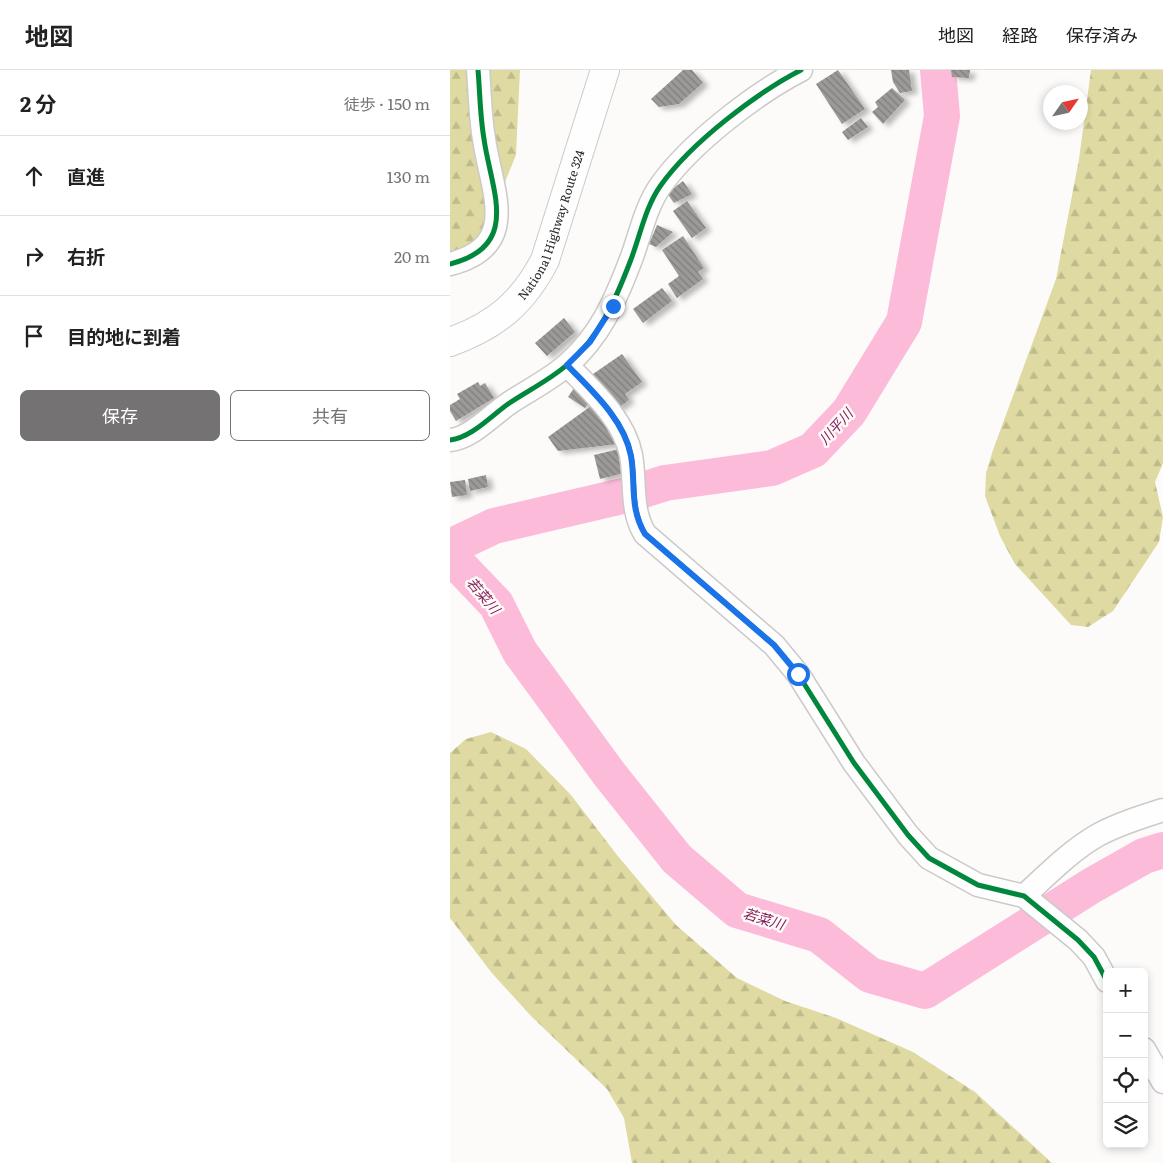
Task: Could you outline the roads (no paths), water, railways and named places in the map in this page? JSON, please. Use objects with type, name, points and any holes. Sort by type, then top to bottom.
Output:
[{"type":"highway","name":"National Highway Route 324","points":[[450,342],[500,318],[522,297],[536,277],[545,260],[605,70]]},
{"type":"street","points":[[450,264],[468,260],[478,252],[495,233],[498,221],[494,184],[484,139],[478,70]]},
{"type":"street","points":[[450,440],[470,432],[567,365],[590,342],[613,306],[644,220],[660,187],[679,162],[778,75],[801,70]]},
{"type":"street","points":[[567,365],[598,397],[623,434],[631,456],[634,507],[637,521],[645,534],[774,645],[798,674],[854,762],[908,835],[929,858],[978,884],[1027,899],[1078,940],[1094,957],[1103,974]]},
{"type":"street","points":[[1027,899],[1072,854],[1098,835],[1140,817],[1163,810]]},
{"type":"street","points":[[1148,1056],[1163,1082]]},
{"type":"waterway","name":"川平川","points":[[450,547],[494,526],[631,494],[665,483],[772,468],[813,450],[849,412],[904,322],[942,116],[938,70]]},
{"type":"waterway","name":"若菜川","points":[[450,556],[496,604],[520,652],[610,775],[677,859],[737,910],[819,935],[870,975],[925,991],[1091,886],[1144,856],[1163,850]]}]
